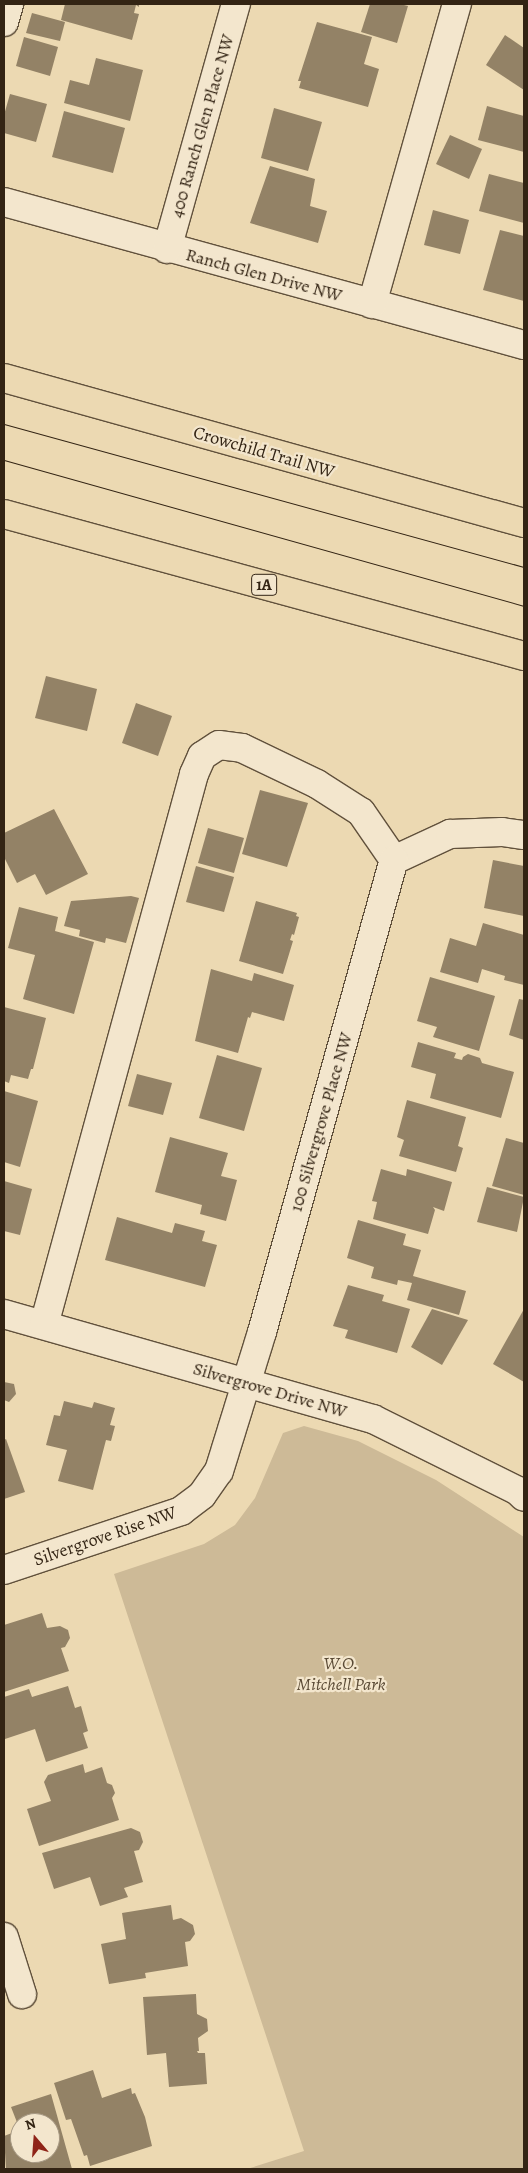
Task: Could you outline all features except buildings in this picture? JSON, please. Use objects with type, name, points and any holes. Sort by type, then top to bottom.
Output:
[{"type":"highway","name":"Crowchild Trail NW","points":[[4,378],[524,524]]},
{"type":"highway","name":"1A","points":[[4,514],[524,656]]},
{"type":"street","points":[[4,22],[9,4]]},
{"type":"street","name":"400 Ranch Glen Place NW","points":[[167,249],[236,4]]},
{"type":"street","points":[[372,304],[457,4]]},
{"type":"street","name":"Ranch Glen Drive NW","points":[[4,202],[167,249],[524,346]]},
{"type":"street","points":[[44,1325],[194,774],[202,756],[219,745],[242,748],[317,784],[362,812],[394,860],[450,834],[502,832],[524,834]]},
{"type":"street","name":"100 Silvergrove Place NW","points":[[247,1384],[394,860]]},
{"type":"street","name":"Silvergrove Drive NW","points":[[4,1314],[373,1420],[522,1489]]},
{"type":"street","name":"Silvergrove Rise NW","points":[[4,1570],[181,1511],[202,1495],[219,1471],[247,1384]]},
{"type":"street","points":[[4,1937],[22,1994]]},
{"type":"green space","name":"W.O. Mitchell Park","points":[[304,1426],[358,1441],[436,1480],[524,1537],[524,2169],[247,2169],[304,2151],[114,1574],[204,1544],[235,1525],[255,1498],[283,1433]]},
{"type":"tram line","points":[[4,424],[524,567]]},
{"type":"tram line","points":[[4,460],[524,606]]}]
